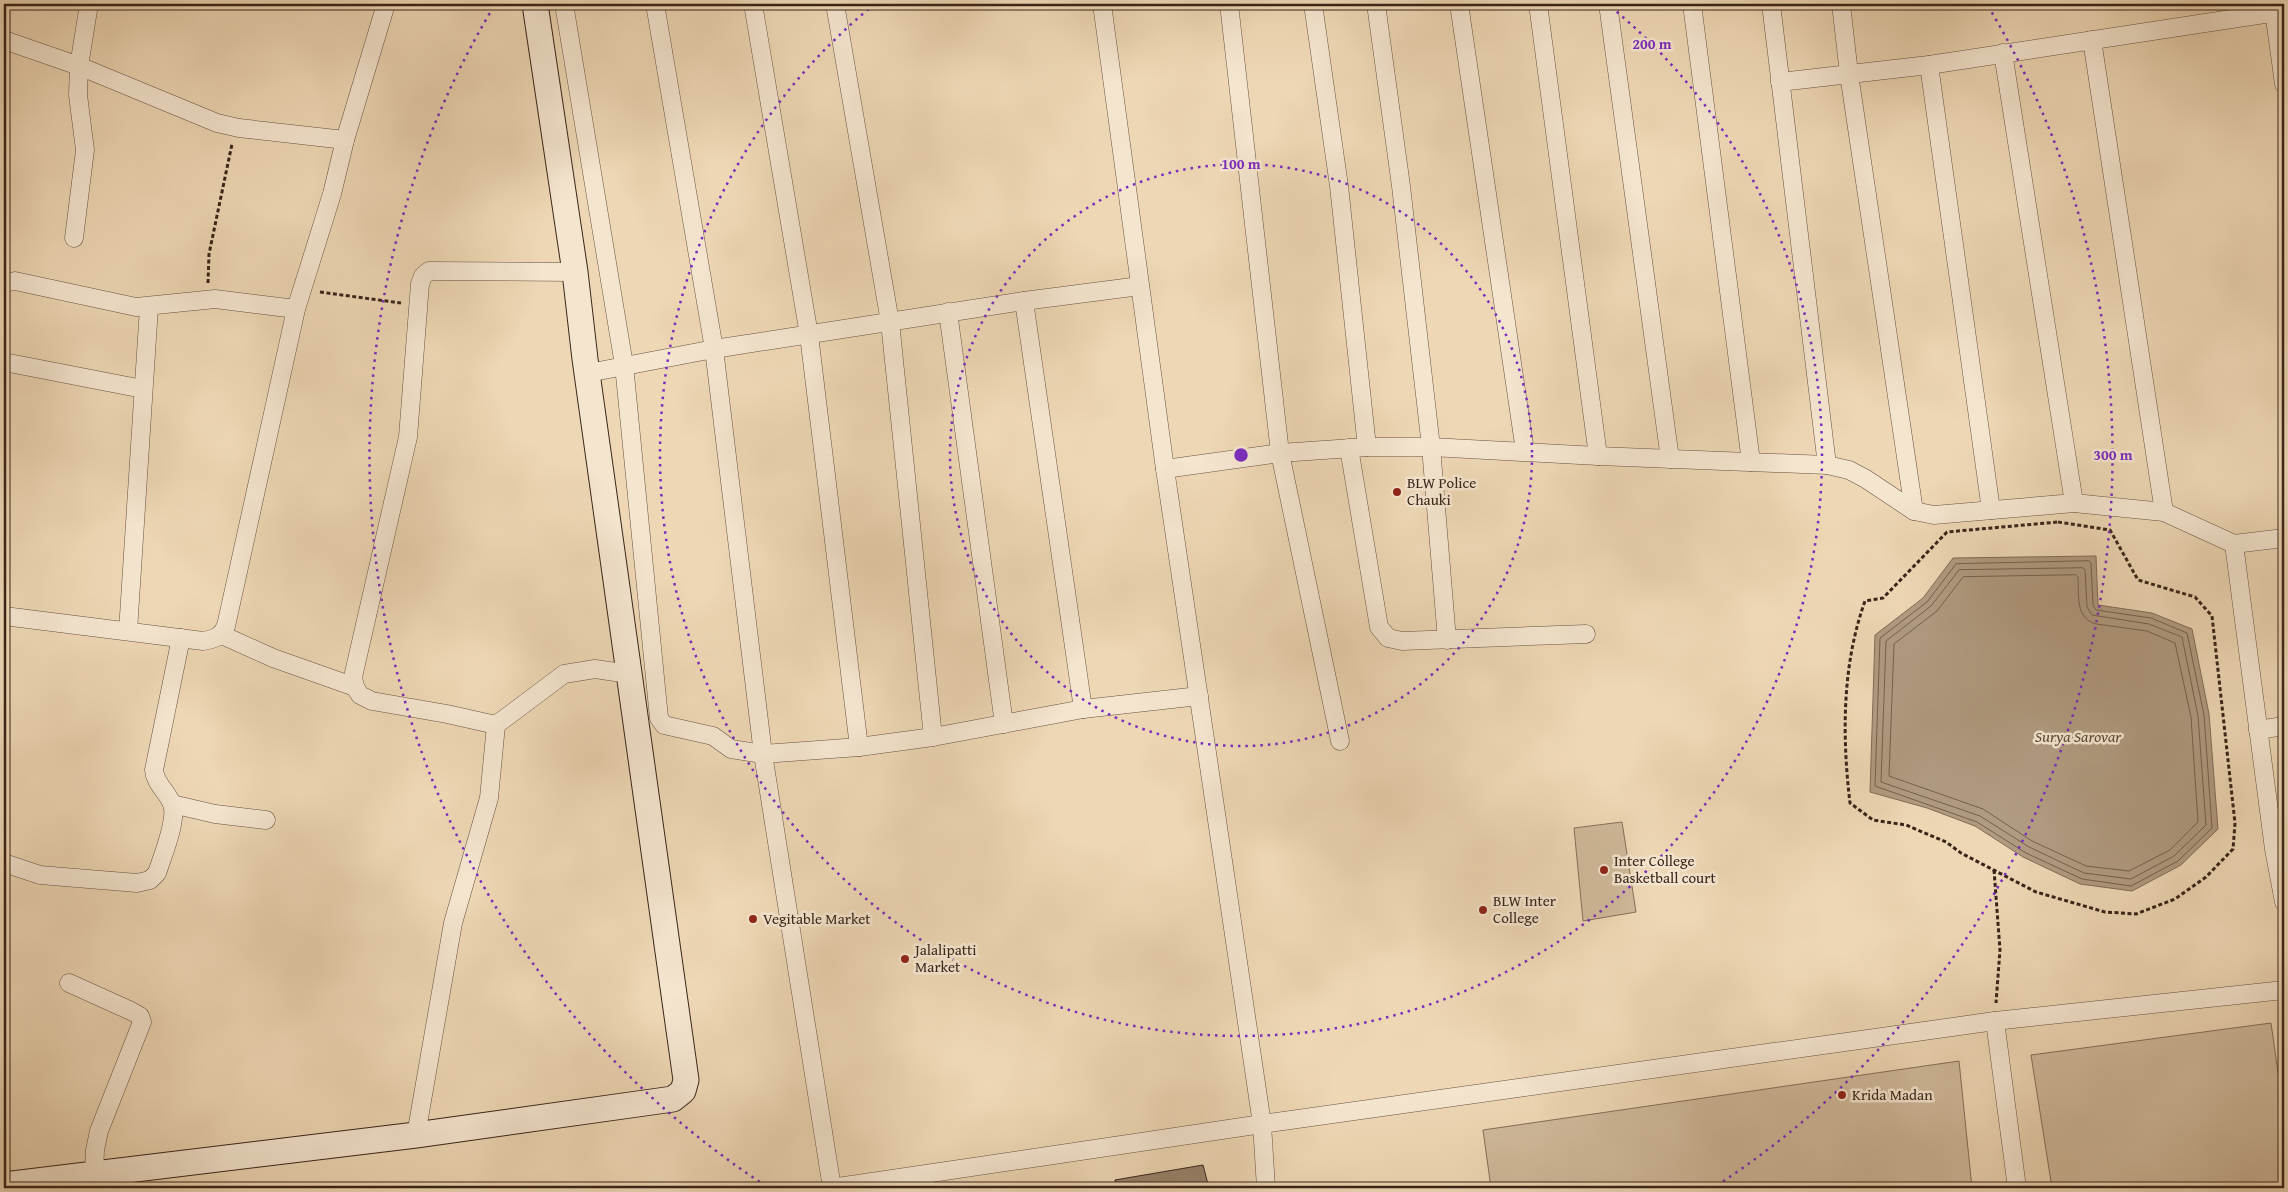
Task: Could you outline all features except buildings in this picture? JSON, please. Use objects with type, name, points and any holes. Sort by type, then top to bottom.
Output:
[{"type":"street","points":[[74,238],[85,150],[78,95],[79,66],[89,4]]},
{"type":"street","points":[[4,616],[202,641],[213,640],[222,635],[226,626],[296,309],[332,194],[345,140],[386,4]]},
{"type":"street","points":[[4,1185],[416,1135],[673,1099],[684,1091],[686,1080],[575,272],[535,4]]},
{"type":"street","points":[[564,4],[624,365],[660,718],[664,725],[713,736],[731,749],[763,754],[859,747],[933,738],[1083,709],[1199,696]]},
{"type":"street","points":[[655,4],[714,349],[763,754],[831,1188],[1262,1124],[1995,1021],[2284,990]]},
{"type":"street","points":[[754,4],[809,335],[859,747]]},
{"type":"street","points":[[835,4],[890,322],[933,738]]},
{"type":"street","points":[[1102,4],[1165,469],[1262,1124],[1266,1188]]},
{"type":"street","points":[[1229,4],[1280,452],[1340,741]]},
{"type":"street","points":[[1313,4],[1339,186],[1368,448]]},
{"type":"street","points":[[1376,4],[1401,186],[1431,447],[1447,640]]},
{"type":"street","points":[[1459,4],[1525,451]]},
{"type":"street","points":[[1538,4],[1598,456]]},
{"type":"street","points":[[1608,4],[1670,458]]},
{"type":"street","points":[[1692,4],[1751,462]]},
{"type":"street","points":[[1771,4],[1827,465]]},
{"type":"street","points":[[1841,4],[1849,74],[1914,511]]},
{"type":"street","points":[[1780,82],[1929,65],[2277,9],[2284,84]]},
{"type":"street","points":[[4,40],[79,66],[217,123],[345,140]]},
{"type":"street","points":[[2092,40],[2164,512]]},
{"type":"street","points":[[2003,53],[2074,503]]},
{"type":"street","points":[[1929,65],[1991,510]]},
{"type":"street","points":[[496,725],[372,701],[360,695],[355,687],[353,677],[408,437],[420,284],[423,276],[429,272],[575,272]]},
{"type":"street","points":[[4,283],[15,281],[136,307],[229,299],[296,309]]},
{"type":"street","points":[[588,373],[714,349],[948,312],[1140,286]]},
{"type":"street","points":[[1024,301],[1083,709]]},
{"type":"street","points":[[128,631],[149,307]]},
{"type":"street","points":[[948,312],[1004,724]]},
{"type":"street","points":[[4,362],[143,389]]},
{"type":"street","points":[[1165,469],[1280,452],[1349,448],[1431,447],[1827,465],[1849,470],[1914,511],[1934,515],[2074,503],[2164,512],[2234,544],[2284,538]]},
{"type":"street","points":[[1349,448],[1379,627],[1388,638],[1402,641],[1586,634]]},
{"type":"street","points":[[2234,544],[2274,849],[2282,881],[2284,902]]},
{"type":"street","points":[[222,635],[273,658],[355,687]]},
{"type":"street","points":[[4,863],[40,875],[137,883],[150,880],[157,873],[170,833],[172,804],[155,779],[154,770],[181,638]]},
{"type":"street","points":[[416,1135],[453,923],[488,798],[496,725],[564,674],[595,669],[629,674]]},
{"type":"street","points":[[2258,730],[2284,726]]},
{"type":"street","points":[[172,804],[215,814],[266,820]]},
{"type":"street","points":[[68,983],[131,1011],[140,1016],[142,1022],[99,1131],[95,1150],[94,1174]]},
{"type":"street","points":[[1995,1021],[2017,1188]]},
{"type":"path","points":[[208,300],[209,254],[235,126]]},
{"type":"path","points":[[302,290],[419,305]]},
{"type":"path","points":[[2058,522],[2110,530],[2138,580],[2195,597],[2212,616],[2235,823],[2233,849],[2206,877],[2175,899],[2136,914],[2105,912],[2036,892],[1994,869],[1960,853],[1946,842],[1906,825],[1873,820],[1850,804],[1846,771],[1846,685],[1856,625],[1865,601],[1883,598],[1947,532],[2058,522]]},
{"type":"path","points":[[1994,869],[2000,950],[1995,1021]]},
{"type":"shaded area","name":"Inter College Basketball court","points":[[1622,822],[1636,912],[1583,921],[1574,828]]},
{"type":"shaded area","points":[[2271,1023],[2284,1115],[2284,1188],[2052,1188],[2031,1055]]},
{"type":"shaded area","name":"Krida Madan","points":[[1959,1061],[1972,1188],[1491,1188],[1483,1130]]},
{"type":"water","name":"Surya Sarovar","points":[[2096,556],[2098,605],[2152,613],[2192,629],[2209,714],[2218,829],[2181,865],[2132,891],[2080,884],[2023,857],[1975,826],[1927,808],[1870,792],[1875,635],[1923,598],[1953,558]]},
{"type":"place","name":"BLW Police Chauki","points":[[1397,492]]},
{"type":"place","name":"Inter College Basketball court","points":[[1604,870]]},
{"type":"place","name":"BLW Inter College","points":[[1483,910]]},
{"type":"place","name":"Vegitable Market","points":[[753,919]]},
{"type":"place","name":"Jalalipatti Market","points":[[905,959]]},
{"type":"place","name":"Krida Madan","points":[[1842,1095]]}]
